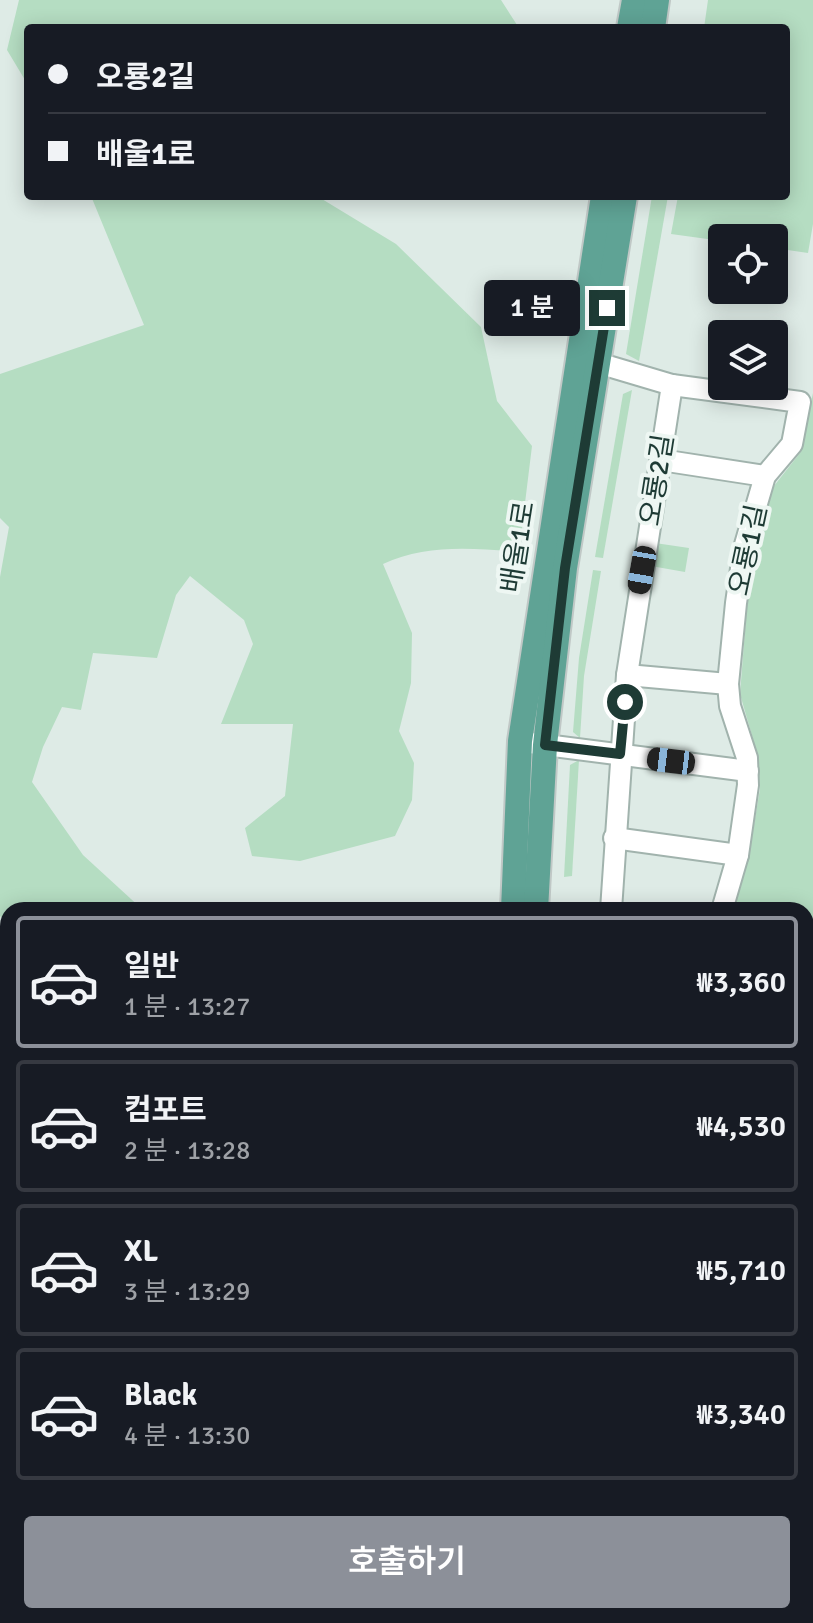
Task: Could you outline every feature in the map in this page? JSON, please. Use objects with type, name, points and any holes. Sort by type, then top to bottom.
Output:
[{"type":"main road","points":[[630,24],[634,0]]},
{"type":"main road","points":[[654,24],[657,0]]},
{"type":"main road","name":"배울1로","points":[[513,902],[520,741],[602,200]]},
{"type":"main road","name":"배울1로","points":[[536,902],[545,745],[565,568],[624,200]]},
{"type":"street","name":"오룡1길","points":[[598,363],[672,385],[800,402],[792,444],[765,476],[744,548],[728,684],[730,706],[748,771],[738,855],[724,902]]},
{"type":"street","name":"오룡2길","points":[[611,902],[627,675],[672,385]]},
{"type":"street","points":[[661,460],[765,476]]},
{"type":"street","points":[[627,675],[728,684]]},
{"type":"street","points":[[520,741],[748,771]]},
{"type":"street","points":[[614,838],[738,855]]},
{"type":"green space","points":[[19,0],[501,0],[516,24],[24,24],[24,78],[7,50]]},
{"type":"green space","points":[[708,0],[813,0],[813,224],[808,253],[788,250],[788,224],[708,224],[708,239],[671,234],[677,200],[790,200],[790,24],[705,24]]},
{"type":"green space","points":[[93,200],[324,200],[396,244],[481,327],[497,401],[532,446],[519,552],[432,550],[383,564],[412,633],[411,683],[399,731],[414,763],[412,800],[395,836],[300,861],[252,856],[245,828],[285,796],[293,724],[221,724],[253,644],[244,620],[190,576],[176,595],[157,658],[93,653],[81,710],[62,707],[43,747],[32,782],[83,855],[134,902],[0,902],[0,577],[9,527],[0,518],[0,374],[144,325]]},
{"type":"green space","points":[[651,200],[667,200],[639,361],[626,354]]},
{"type":"green space","points":[[632,390],[603,558],[595,557],[623,394]]},
{"type":"green space","points":[[813,393],[813,902],[735,902],[748,860],[760,789],[757,753],[740,694],[748,592],[770,491],[800,453]]},
{"type":"green space","points":[[655,543],[689,548],[685,572],[651,566]]},
{"type":"green space","points":[[593,570],[601,571],[584,676],[580,738],[573,732],[579,658]]},
{"type":"green space","points":[[579,760],[572,876],[564,877],[570,765]]},
{"type":"route","points":[[607,308],[565,568],[545,745],[620,754],[625,702]]}]
